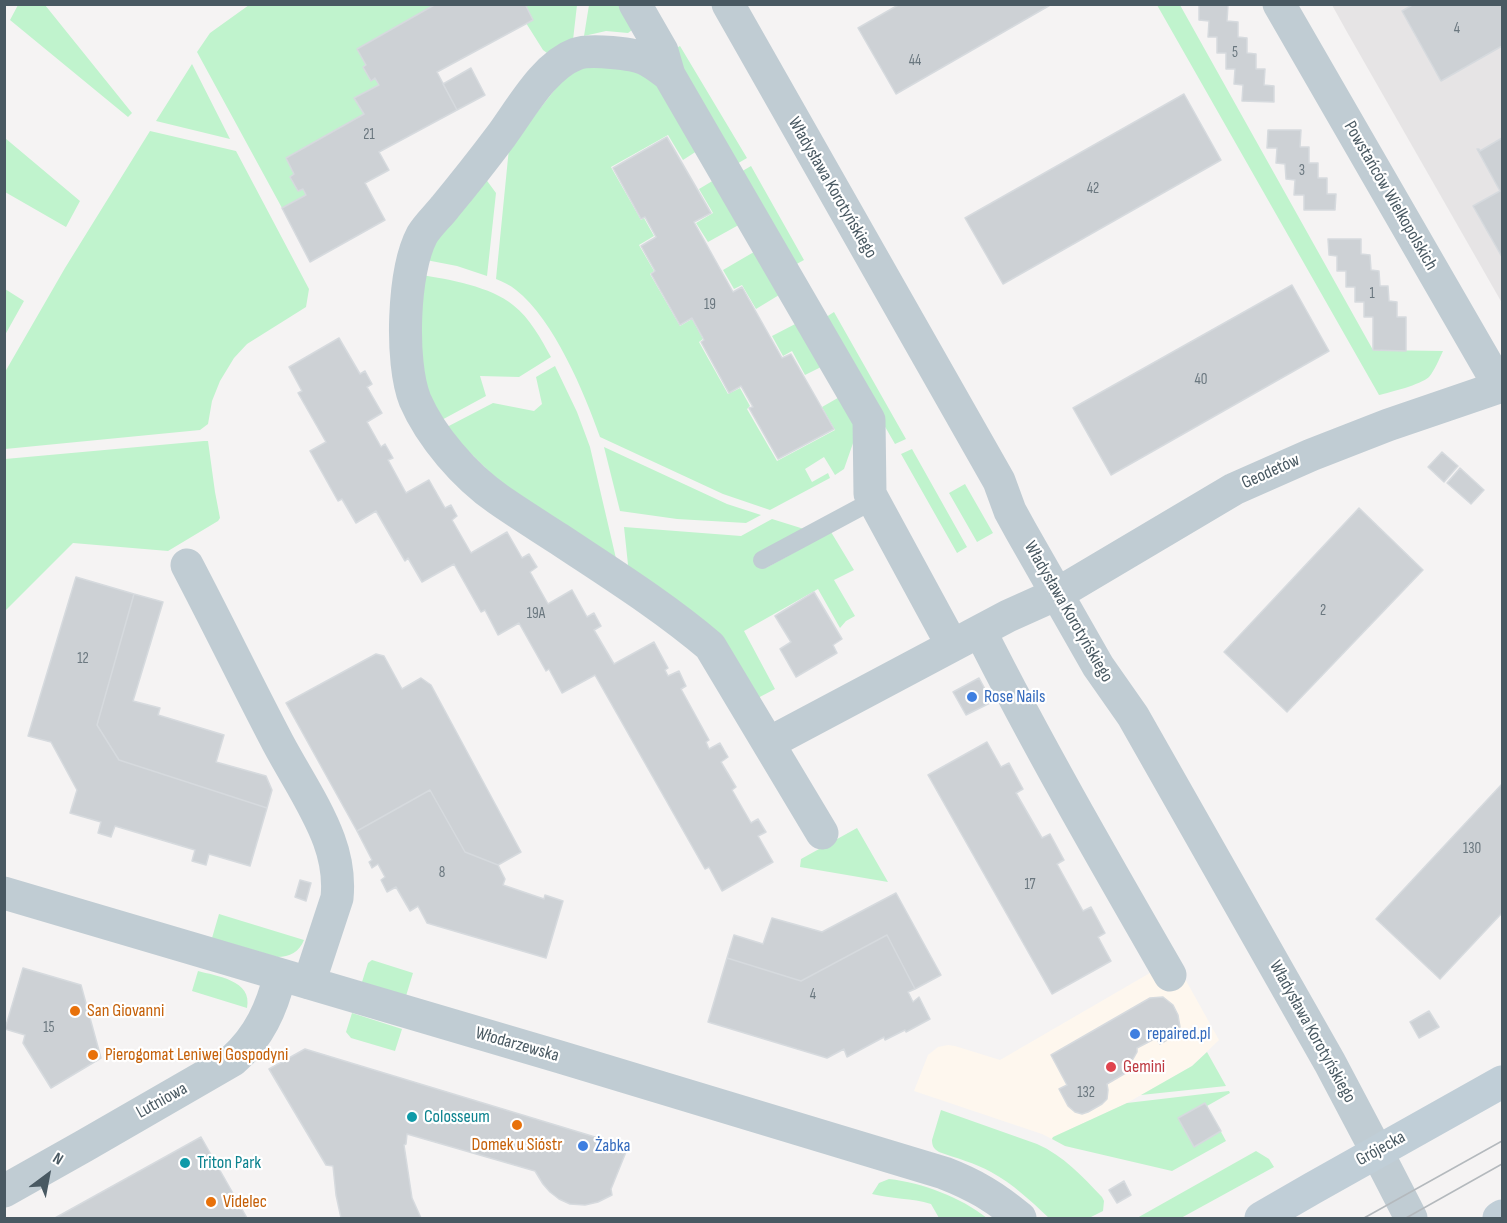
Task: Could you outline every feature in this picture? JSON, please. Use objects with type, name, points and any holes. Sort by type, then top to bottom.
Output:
[{"type":"main road","name":"Grójecka","points":[[1261,1218],[1503,1082]]},
{"type":"main road","points":[[1498,1218],[1503,1216]]},
{"type":"street","points":[[635,4],[662,51],[669,75],[869,420],[872,497],[966,638],[996,663],[1098,850],[1170,975]]},
{"type":"street","name":"Władysława Korotyńskiego","points":[[728,4],[993,470],[1010,511],[1057,594],[1098,666],[1133,716],[1330,1063],[1411,1218]]},
{"type":"street","name":"Powstańców Wielkopolskich","points":[[1279,4],[1501,387]]},
{"type":"street","points":[[669,75],[646,59],[627,54],[578,53],[555,65],[541,81],[493,147],[423,235],[412,265],[406,311],[407,359],[415,399],[431,430],[457,464],[497,499],[626,584],[686,626],[710,646],[822,833]]},
{"type":"street","name":"Geodetów","points":[[769,743],[1008,616],[1057,594],[1234,489],[1311,454],[1501,387]]},
{"type":"street","name":"Lutniowa","points":[[4,1191],[233,1060],[245,1049],[273,1001],[294,979],[337,898],[335,858],[329,840],[187,565]]},
{"type":"street","name":"Włodarzewska","points":[[4,893],[944,1173],[988,1194],[1020,1218]]},
{"type":"lane","points":[[762,560],[872,497]]},
{"type":"shaded area","points":[[1332,5],[1502,5],[1502,303],[1347,32]]},
{"type":"shaded area","points":[[1174,959],[1219,1040],[1192,1066],[1127,1103],[1052,1139],[914,1091],[928,1055],[938,1047],[955,1046],[1000,1060]]},
{"type":"green space","points":[[18,5],[45,5],[132,113],[128,117],[10,20]]},
{"type":"green space","points":[[249,5],[436,5],[363,67],[371,81],[375,78],[379,85],[355,98],[364,114],[287,158],[294,174],[290,177],[298,191],[303,189],[306,195],[282,208],[197,52],[210,33]]},
{"type":"green space","points":[[525,5],[577,5],[573,40],[547,53],[526,23],[533,20]]},
{"type":"green space","points":[[589,5],[619,5],[632,30],[628,33],[606,31],[584,36]]},
{"type":"green space","points":[[1157,5],[1180,5],[1373,350],[1443,351],[1435,368],[1425,380],[1379,395]]},
{"type":"green space","points":[[680,46],[747,158],[735,165],[671,51]]},
{"type":"green space","points":[[596,63],[649,71],[700,149],[683,160],[668,135],[611,167],[641,220],[644,218],[654,236],[639,245],[654,271],[650,274],[680,326],[692,319],[703,339],[699,342],[728,394],[740,388],[750,406],[747,409],[777,461],[835,430],[822,407],[843,395],[859,426],[844,469],[835,475],[824,457],[805,469],[812,482],[828,473],[830,478],[770,510],[723,494],[600,437],[566,358],[543,319],[516,290],[496,279],[509,148],[567,74]]},
{"type":"green space","points":[[192,64],[230,139],[156,121]]},
{"type":"green space","points":[[150,131],[236,151],[309,289],[306,307],[247,344],[234,358],[220,381],[212,401],[208,424],[200,430],[5,449],[5,372],[65,268]]},
{"type":"green space","points":[[5,138],[80,201],[66,227],[5,192]]},
{"type":"green space","points":[[751,166],[804,260],[793,266],[739,173]]},
{"type":"green space","points":[[719,177],[744,222],[708,242],[696,223],[713,213],[699,189]]},
{"type":"green space","points":[[485,178],[496,193],[487,276],[457,266],[426,260],[434,240]]},
{"type":"green space","points":[[759,249],[784,292],[756,309],[742,285],[734,289],[723,270]]},
{"type":"green space","points":[[421,275],[469,285],[494,293],[504,299],[530,322],[551,357],[519,377],[480,376],[486,396],[438,422],[431,410],[418,346]]},
{"type":"green space","points":[[5,289],[24,301],[4,335]]},
{"type":"green space","points":[[834,312],[906,439],[895,444],[823,319]]},
{"type":"green space","points":[[801,321],[825,365],[805,375],[792,351],[783,356],[772,336]]},
{"type":"green space","points":[[555,366],[577,412],[590,447],[618,567],[513,495],[445,428],[493,403],[534,411],[542,404],[536,377]]},
{"type":"green space","points":[[208,441],[220,518],[218,521],[168,551],[73,543],[5,611],[5,459]]},
{"type":"green space","points":[[604,447],[727,504],[761,515],[746,523],[677,519],[620,511]]},
{"type":"green space","points":[[912,449],[967,547],[957,553],[901,454]]},
{"type":"green space","points":[[965,484],[993,533],[977,542],[949,493]]},
{"type":"green space","points":[[772,519],[804,529],[758,554],[766,568],[831,532],[854,570],[834,580],[855,616],[840,628],[818,589],[744,631],[775,689],[754,700],[629,574],[624,527],[741,536]]},
{"type":"green space","points":[[857,828],[888,882],[800,867],[801,859]]},
{"type":"green space","points":[[219,914],[304,940],[294,953],[277,957],[212,938]]},
{"type":"green space","points":[[372,960],[413,973],[406,996],[362,982],[368,963]]},
{"type":"green space","points":[[198,971],[239,985],[247,999],[247,1008],[192,991]]},
{"type":"green space","points":[[352,1013],[402,1029],[395,1051],[351,1038],[346,1032]]},
{"type":"green space","points":[[1207,1052],[1226,1086],[1141,1095],[1192,1066]]},
{"type":"green space","points":[[1229,1091],[1230,1093],[1207,1106],[1226,1141],[1172,1171],[1065,1146],[1052,1139],[1127,1103]]},
{"type":"green space","points":[[941,1110],[1037,1144],[1056,1154],[1102,1197],[1103,1211],[1089,1218],[1049,1218],[1022,1193],[999,1177],[979,1166],[939,1152],[932,1144],[932,1140]]},
{"type":"green space","points":[[1256,1151],[1269,1159],[1274,1167],[1181,1218],[1137,1218]]},
{"type":"green space","points":[[889,1179],[941,1192],[987,1218],[939,1218],[931,1204],[872,1194],[879,1183]]},
{"type":"building","points":[[436,4],[525,4],[533,20],[437,72],[457,110],[379,152],[389,170],[365,183],[385,220],[310,262],[282,208],[306,195],[303,189],[298,191],[290,177],[294,174],[286,158],[364,114],[354,98],[379,85],[375,78],[371,81],[363,67],[366,65],[357,49]]},
{"type":"building","points":[[900,4],[1052,4],[896,94],[858,28]]},
{"type":"building","points":[[1199,4],[1228,5],[1227,21],[1238,22],[1238,37],[1247,38],[1247,53],[1256,54],[1256,69],[1265,69],[1264,85],[1274,86],[1274,102],[1242,101],[1243,85],[1234,84],[1235,69],[1226,69],[1226,53],[1217,53],[1217,37],[1208,37],[1209,21],[1199,20]]},
{"type":"building","points":[[1414,4],[1502,4],[1502,46],[1441,81],[1402,11]]},
{"type":"building","points":[[471,68],[485,95],[457,110],[443,84]]},
{"type":"building","points":[[1184,94],[1221,160],[1003,284],[965,218]]},
{"type":"building","points":[[1268,130],[1301,130],[1300,147],[1309,147],[1309,163],[1318,163],[1318,178],[1327,178],[1327,194],[1336,194],[1335,210],[1304,210],[1304,195],[1294,195],[1295,180],[1286,179],[1285,164],[1276,163],[1277,148],[1267,148]]},
{"type":"building","points":[[667,137],[711,213],[694,222],[733,292],[742,287],[782,358],[791,354],[834,429],[778,459],[749,408],[753,407],[741,386],[729,393],[701,342],[704,340],[692,318],[680,325],[651,274],[655,271],[641,246],[656,237],[645,217],[641,219],[613,168]]},
{"type":"building","points":[[1502,138],[1502,257],[1473,206],[1500,191],[1477,149],[1480,151]]},
{"type":"building","points":[[1328,239],[1361,239],[1361,254],[1370,255],[1371,270],[1379,271],[1380,286],[1388,286],[1389,301],[1397,302],[1397,317],[1406,317],[1406,351],[1373,350],[1373,317],[1364,317],[1364,302],[1355,302],[1355,287],[1346,287],[1346,271],[1337,271],[1337,256],[1329,255]]},
{"type":"building","points":[[1292,285],[1329,351],[1111,475],[1073,408]]},
{"type":"building","points":[[339,338],[360,374],[365,371],[372,384],[367,387],[382,413],[367,422],[381,447],[385,444],[393,458],[388,460],[406,493],[429,480],[445,508],[451,505],[457,516],[452,520],[471,553],[507,532],[522,558],[529,554],[537,567],[530,572],[548,604],[572,590],[587,617],[594,613],[601,626],[594,630],[614,664],[654,642],[668,668],[665,670],[668,676],[679,671],[686,686],[681,689],[709,740],[706,742],[709,749],[720,743],[728,757],[721,762],[736,787],[732,790],[751,823],[758,819],[766,832],[758,836],[773,862],[722,891],[709,867],[705,869],[595,675],[562,693],[549,669],[546,671],[519,623],[498,635],[485,610],[481,612],[454,564],[422,582],[408,558],[405,561],[376,511],[356,523],[342,499],[338,501],[310,451],[326,442],[298,393],[302,391],[289,367]]},
{"type":"building","points":[[1442,452],[1458,466],[1444,482],[1428,467]]},
{"type":"building","points":[[1460,468],[1484,490],[1471,504],[1447,483]]},
{"type":"building","points":[[1359,508],[1423,570],[1287,712],[1224,652]]},
{"type":"building","points":[[76,577],[134,594],[97,725],[119,760],[267,808],[250,866],[209,854],[206,865],[192,861],[195,850],[115,826],[111,837],[98,833],[101,822],[70,813],[77,790],[51,742],[28,736]]},
{"type":"building","points":[[814,592],[842,639],[833,645],[837,653],[796,677],[780,649],[791,642],[775,616]]},
{"type":"building","points":[[134,594],[163,602],[133,701],[160,708],[158,715],[224,735],[216,762],[266,776],[272,790],[267,808],[119,760],[97,725]]},
{"type":"building","points":[[376,654],[384,656],[402,689],[421,678],[431,685],[521,852],[498,865],[465,852],[430,790],[357,831],[286,703]]},
{"type":"building","name":"Rose Nails","points":[[979,678],[992,702],[966,715],[953,692]]},
{"type":"building","points":[[987,742],[1001,767],[1009,763],[1023,789],[1016,793],[1042,838],[1050,834],[1064,860],[1057,864],[1083,911],[1091,907],[1105,933],[1098,937],[1111,961],[1052,994],[928,775]]},
{"type":"building","points":[[1502,784],[1502,913],[1440,979],[1376,919]]},
{"type":"building","points":[[430,790],[465,852],[498,865],[505,879],[503,885],[544,899],[545,895],[563,901],[546,958],[427,923],[418,906],[410,911],[396,887],[387,892],[381,880],[385,877],[378,864],[372,868],[369,862],[372,860],[357,831]]},
{"type":"building","points":[[300,880],[311,883],[306,901],[295,897]]},
{"type":"building","points":[[896,893],[941,975],[915,989],[887,935],[801,981],[727,958],[734,935],[763,944],[772,918],[822,932]]},
{"type":"building","points":[[887,935],[915,989],[908,992],[913,1002],[919,997],[930,1019],[906,1032],[905,1030],[885,1040],[884,1037],[847,1057],[844,1049],[827,1058],[708,1022],[727,958],[801,981]]},
{"type":"building","points":[[23,968],[81,985],[101,1058],[51,1088],[23,1043],[25,1035],[5,1029]]},
{"type":"building","points":[[1163,997],[1173,1005],[1178,1015],[1180,1027],[1174,1036],[1160,1044],[1156,1038],[1137,1048],[1133,1059],[1125,1064],[1129,1071],[1107,1084],[1107,1099],[1088,1112],[1082,1114],[1075,1112],[1068,1106],[1059,1089],[1067,1085],[1051,1055],[1150,998]]},
{"type":"building","points":[[1429,1011],[1439,1027],[1419,1038],[1410,1022]]},
{"type":"building","name":"Colosseum","points":[[305,1049],[628,1147],[611,1189],[612,1195],[585,1205],[570,1204],[550,1192],[535,1171],[407,1134],[404,1145],[412,1198],[421,1218],[341,1218],[333,1166],[326,1165],[269,1069]]},
{"type":"building","points":[[1205,1103],[1221,1131],[1194,1147],[1178,1118]]},
{"type":"building","name":"Triton Park","points":[[201,1137],[247,1218],[55,1218]]},
{"type":"building","points":[[1124,1181],[1131,1195],[1117,1203],[1109,1190]]},
{"type":"tram line","points":[[1364,1218],[1502,1141]]},
{"type":"tram line","points":[[1406,1218],[1502,1164]]},
{"type":"place","name":"Rose Nails","points":[[972,697]]},
{"type":"place","name":"San Giovanni","points":[[75,1011]]},
{"type":"place","name":"repaired.pl","points":[[1135,1034]]},
{"type":"place","name":"Pierogomat Leniwej Gospodyni","points":[[93,1055]]},
{"type":"place","name":"Gemini","points":[[1111,1067]]},
{"type":"place","name":"Colosseum","points":[[412,1117]]},
{"type":"place","name":"Domek u Sióstr","points":[[517,1125]]},
{"type":"place","name":"Żabka","points":[[583,1146]]},
{"type":"place","name":"Triton Park","points":[[185,1163]]},
{"type":"place","name":"Videlec","points":[[211,1202]]}]
